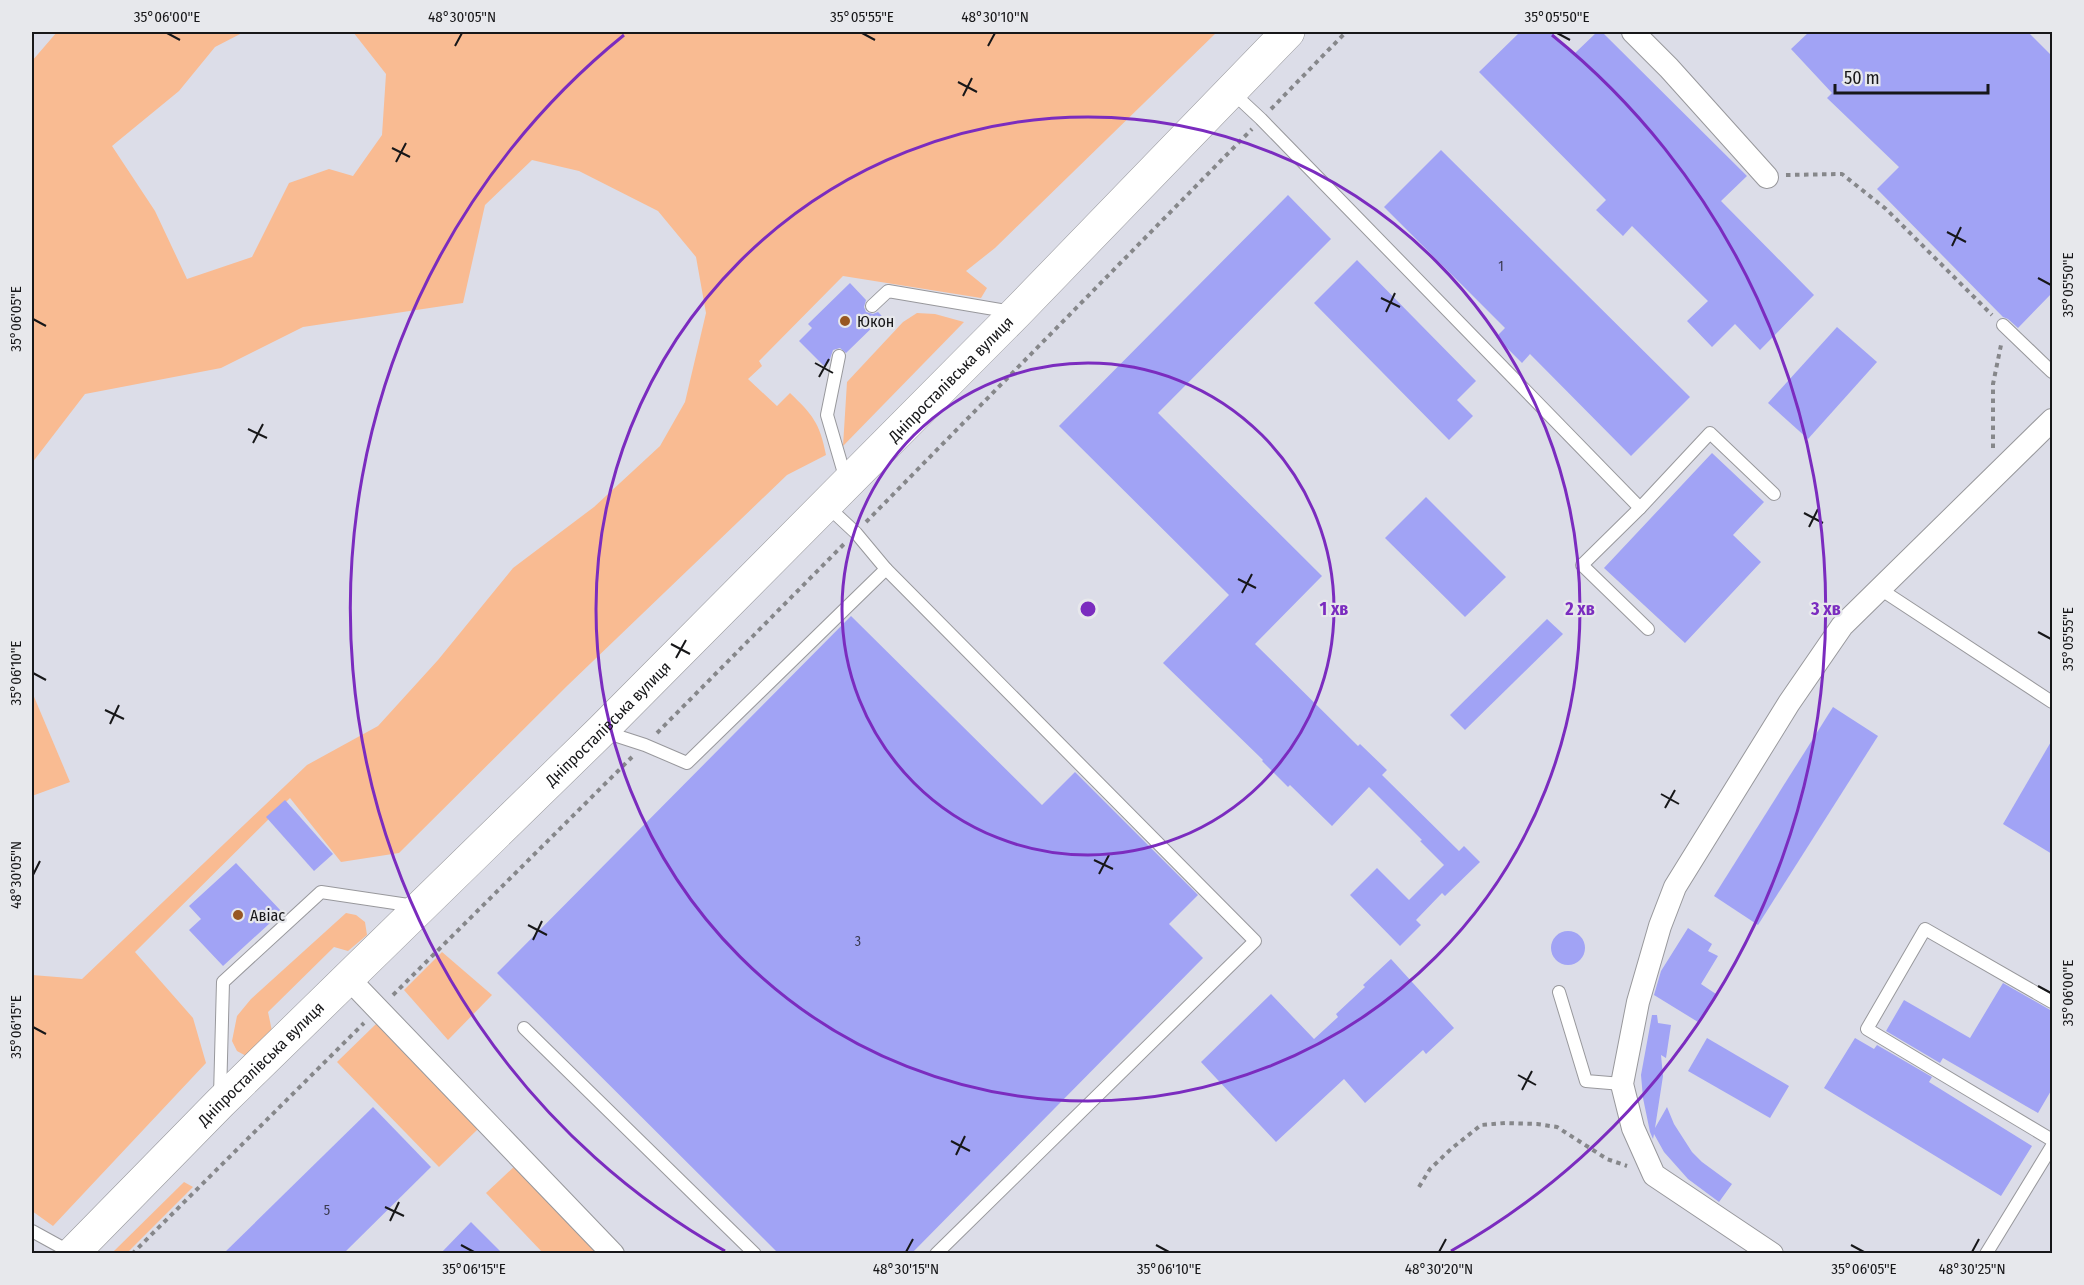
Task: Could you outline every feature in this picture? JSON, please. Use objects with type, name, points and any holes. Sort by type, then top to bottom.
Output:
[{"type":"street","name":"Дніпросталівська вулиця","points":[[72,1253],[220,1103],[602,730],[1016,313],[1288,32]]},
{"type":"street","points":[[1633,32],[1669,68],[1767,177]]},
{"type":"street","points":[[1772,1254],[1654,1175],[1633,1128],[1622,1084],[1638,1002],[1660,926],[1675,887],[1796,693],[1842,626],[2052,420]]},
{"type":"street","points":[[349,979],[613,1254]]},
{"type":"lane","points":[[1231,91],[1261,119],[1640,508]]},
{"type":"lane","points":[[872,306],[888,291],[1016,313]]},
{"type":"lane","points":[[2003,325],[2052,372]]},
{"type":"lane","points":[[839,356],[826,415],[836,494],[856,533],[886,569],[1255,941],[936,1254]]},
{"type":"lane","points":[[1648,628],[1582,565],[1640,508],[1710,433],[1774,494]]},
{"type":"lane","points":[[602,730],[645,744],[687,763],[886,569]]},
{"type":"lane","points":[[1880,589],[2052,702]]},
{"type":"lane","points":[[220,1103],[223,982],[321,892],[422,907]]},
{"type":"lane","points":[[2052,1002],[1925,929],[1867,1029],[2052,1140]]},
{"type":"lane","points":[[1559,992],[1586,1081],[1622,1084]]},
{"type":"lane","points":[[524,1028],[755,1254]]},
{"type":"lane","points":[[1986,1254],[2052,1146]]},
{"type":"lane","points":[[32,1231],[72,1253]]},
{"type":"path","points":[[132,1254],[856,533],[1346,32]]},
{"type":"path","points":[[1800,174],[1842,174],[1886,209],[2003,325],[2001,350],[1993,384],[1993,478]]},
{"type":"path","points":[[1419,1186],[1430,1169],[1481,1125],[1516,1123],[1557,1127],[1607,1159],[1654,1175]]},
{"type":"shaded area","points":[[32,32],[2052,32],[2052,1253],[32,1253]]},
{"type":"shaded area","points":[[57,32],[244,32],[215,47],[179,91],[112,146],[155,211],[187,279],[252,257],[289,183],[329,169],[353,176],[382,135],[386,74],[353,32],[1217,32],[995,248],[966,271],[987,288],[981,298],[843,276],[759,361],[762,366],[748,379],[777,406],[790,393],[798,400],[818,427],[826,455],[787,475],[567,686],[399,853],[341,862],[290,798],[135,952],[193,1018],[206,1063],[53,1226],[32,1211],[32,975],[82,979],[307,765],[378,726],[438,660],[513,568],[594,507],[660,446],[685,402],[706,313],[696,257],[658,211],[579,171],[532,160],[485,205],[463,303],[303,327],[221,368],[85,394],[32,463],[32,61]]},
{"type":"shaded area","points":[[917,313],[935,314],[964,322],[843,446],[847,382],[903,322]]},
{"type":"shaded area","points":[[32,692],[70,782],[32,796]]},
{"type":"shaded area","points":[[346,913],[356,915],[365,922],[367,935],[348,951],[334,947],[268,1012],[272,1031],[248,1057],[237,1051],[232,1041],[237,1016],[251,999]]},
{"type":"shaded area","points":[[442,952],[492,995],[448,1040],[404,990]]},
{"type":"shaded area","points":[[376,1024],[478,1129],[439,1167],[337,1062]]},
{"type":"shaded area","points":[[517,1164],[601,1253],[543,1253],[486,1193]]},
{"type":"shaded area","points":[[184,1182],[193,1187],[127,1253],[112,1253]]},
{"type":"building","points":[[1520,32],[1551,32],[1574,54],[1597,32],[1602,32],[1747,176],[1721,201],[1814,295],[1760,350],[1735,324],[1712,347],[1687,321],[1708,301],[1632,226],[1623,236],[1596,210],[1606,200],[1479,72]]},
{"type":"building","points":[[1809,32],[2028,32],[2052,56],[2052,293],[2018,328],[2003,317],[1877,189],[1899,167],[1827,98],[1832,93],[1791,49]]},
{"type":"building","points":[[1441,150],[1690,397],[1631,456],[1530,354],[1522,363],[1496,337],[1505,328],[1384,207]]},
{"type":"building","points":[[1288,195],[1331,239],[1158,413],[1322,576],[1255,644],[1358,746],[1360,744],[1387,770],[1382,775],[1459,851],[1464,846],[1480,862],[1445,896],[1442,893],[1416,920],[1421,925],[1400,946],[1350,895],[1377,868],[1409,900],[1444,865],[1369,787],[1332,826],[1290,785],[1288,787],[1163,663],[1229,595],[1059,426]]},
{"type":"building","points":[[1357,260],[1476,381],[1457,400],[1473,416],[1449,440],[1314,303]]},
{"type":"building","name":"Юкон","points":[[850,283],[866,300],[864,307],[866,312],[873,314],[878,312],[883,317],[846,353],[840,348],[833,350],[825,367],[799,341],[812,328],[808,324]]},
{"type":"building","points":[[1837,327],[1877,362],[1808,439],[1768,403]]},
{"type":"building","points":[[1712,453],[1764,502],[1733,535],[1761,562],[1685,643],[1604,568]]},
{"type":"building","points":[[1426,497],[1506,577],[1465,617],[1385,538]]},
{"type":"building","points":[[851,616],[1042,805],[1075,772],[1198,895],[1169,924],[1203,958],[911,1254],[779,1254],[497,973]]},
{"type":"building","points":[[1547,619],[1563,634],[1465,730],[1450,715]]},
{"type":"building","points":[[1833,707],[1878,736],[1758,925],[1714,896]]},
{"type":"building","points":[[2052,740],[2052,854],[2003,824]]},
{"type":"building","points":[[285,800],[333,854],[314,871],[266,817]]},
{"type":"building","name":"Авіас","points":[[236,863],[282,912],[223,966],[189,930],[201,919],[189,906]]},
{"type":"building","points":[[1688,928],[1712,944],[1708,951],[1718,956],[1701,984],[1716,994],[1698,1022],[1654,995],[1661,971]]},
{"type":"building","points":[[1568,931],[1580,936],[1585,948],[1580,960],[1568,965],[1556,960],[1551,948],[1556,936]]},
{"type":"building","points":[[1391,959],[1454,1028],[1426,1054],[1423,1050],[1365,1103],[1344,1079],[1276,1142],[1201,1062],[1271,994],[1314,1039],[1338,1017],[1336,1014],[1365,987],[1363,985]]},
{"type":"building","points":[[2003,983],[2052,1011],[2052,1089],[2038,1113],[1943,1058],[1940,1063],[1886,1031],[1904,1000],[1970,1038]]},
{"type":"building","points":[[1652,1015],[1657,1015],[1658,1023],[1671,1025],[1666,1058],[1661,1055],[1663,1076],[1655,1128],[1667,1107],[1674,1124],[1692,1152],[1732,1184],[1719,1202],[1688,1179],[1664,1152],[1654,1134],[1653,1139],[1650,1132],[1641,1075]]},
{"type":"building","points":[[1707,1038],[1789,1086],[1770,1118],[1688,1071]]},
{"type":"building","points":[[1855,1038],[1874,1049],[1877,1045],[1932,1077],[1929,1082],[2032,1146],[2001,1196],[1824,1088]]},
{"type":"building","points":[[373,1107],[431,1167],[343,1254],[223,1254]]},
{"type":"building","points":[[471,1222],[503,1254],[440,1254]]},
{"type":"place","name":"Юкон","points":[[845,321]]},
{"type":"place","name":"Авіас","points":[[238,915]]}]
